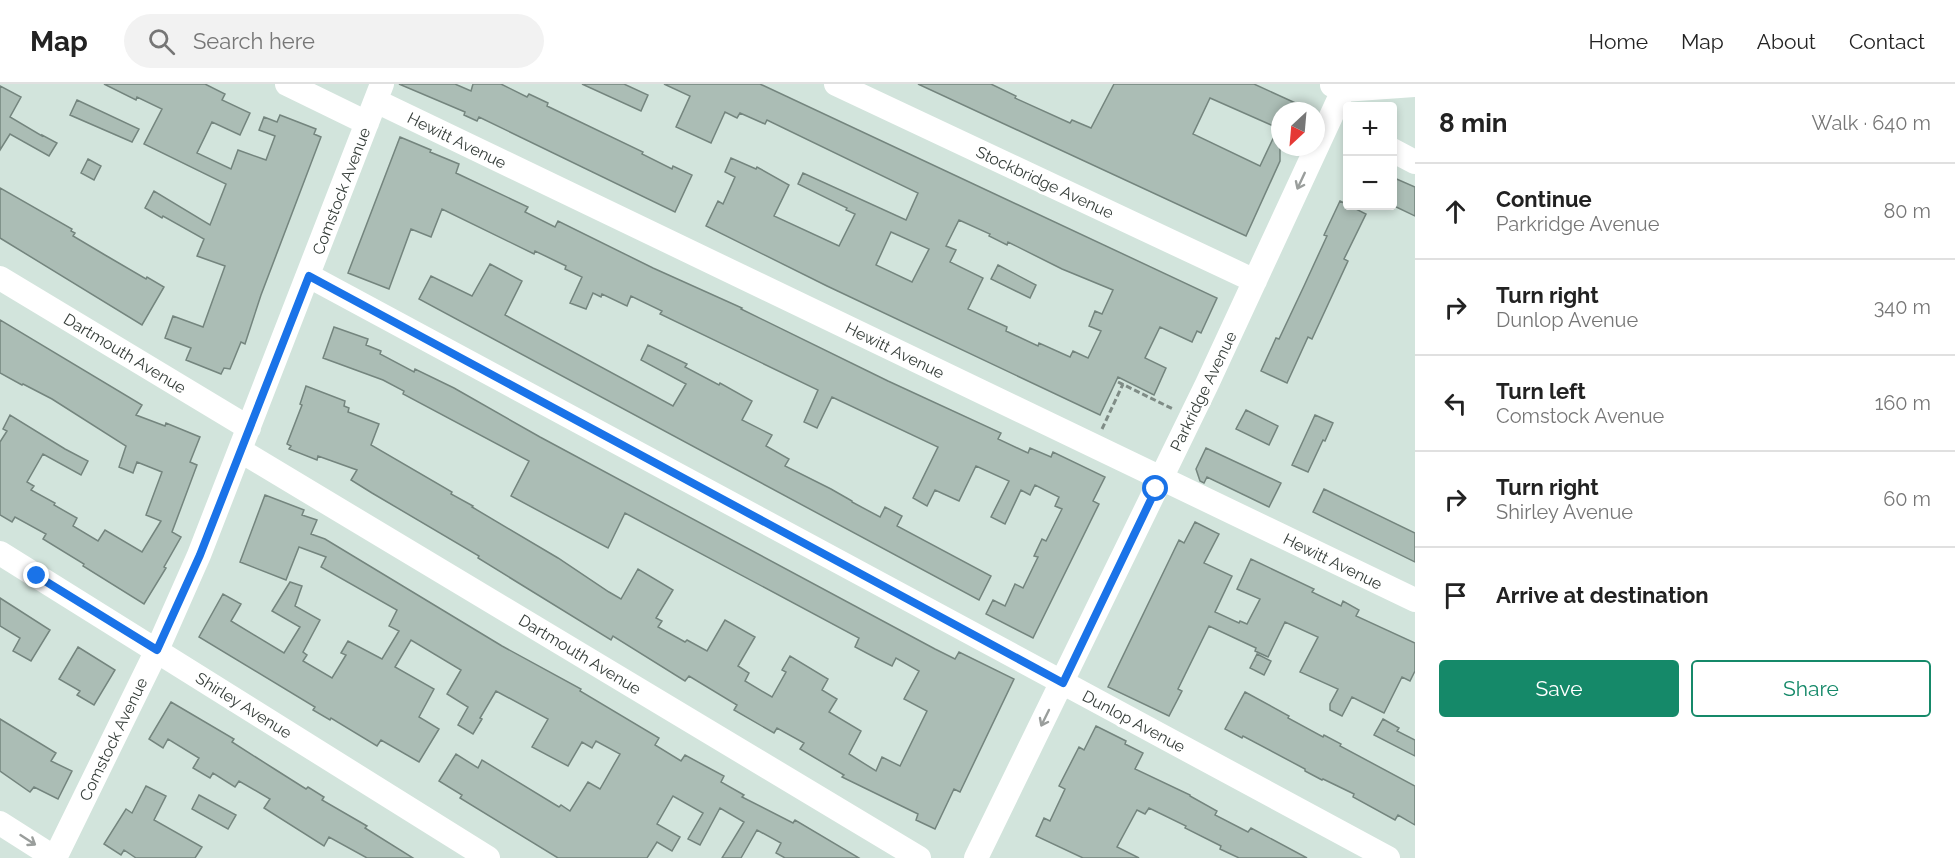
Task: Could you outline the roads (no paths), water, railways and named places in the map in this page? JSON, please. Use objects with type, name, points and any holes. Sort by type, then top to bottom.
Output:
[{"type":"street","name":"Hewitt Avenue","points":[[286,84],[375,102],[1415,600]]},
{"type":"street","name":"Stockbridge Avenue","points":[[836,84],[1255,280]]},
{"type":"street","points":[[1340,86],[1406,87],[1415,85]]},
{"type":"street","name":"Parkridge Avenue","points":[[976,858],[1063,683],[1255,280],[1340,86]]},
{"type":"street","name":"Comstock Avenue","points":[[55,858],[157,650],[200,555],[375,102]]},
{"type":"street","points":[[1397,153],[1415,162]]},
{"type":"street","name":"Dunlop Avenue","points":[[309,276],[1389,858]]},
{"type":"street","name":"Dartmouth Avenue","points":[[0,278],[249,428]]},
{"type":"street","name":"Dartmouth Avenue","points":[[241,451],[919,858]]},
{"type":"street","name":"Shirley Avenue","points":[[0,553],[488,858]]},
{"type":"street","points":[[0,823],[55,858]]}]
